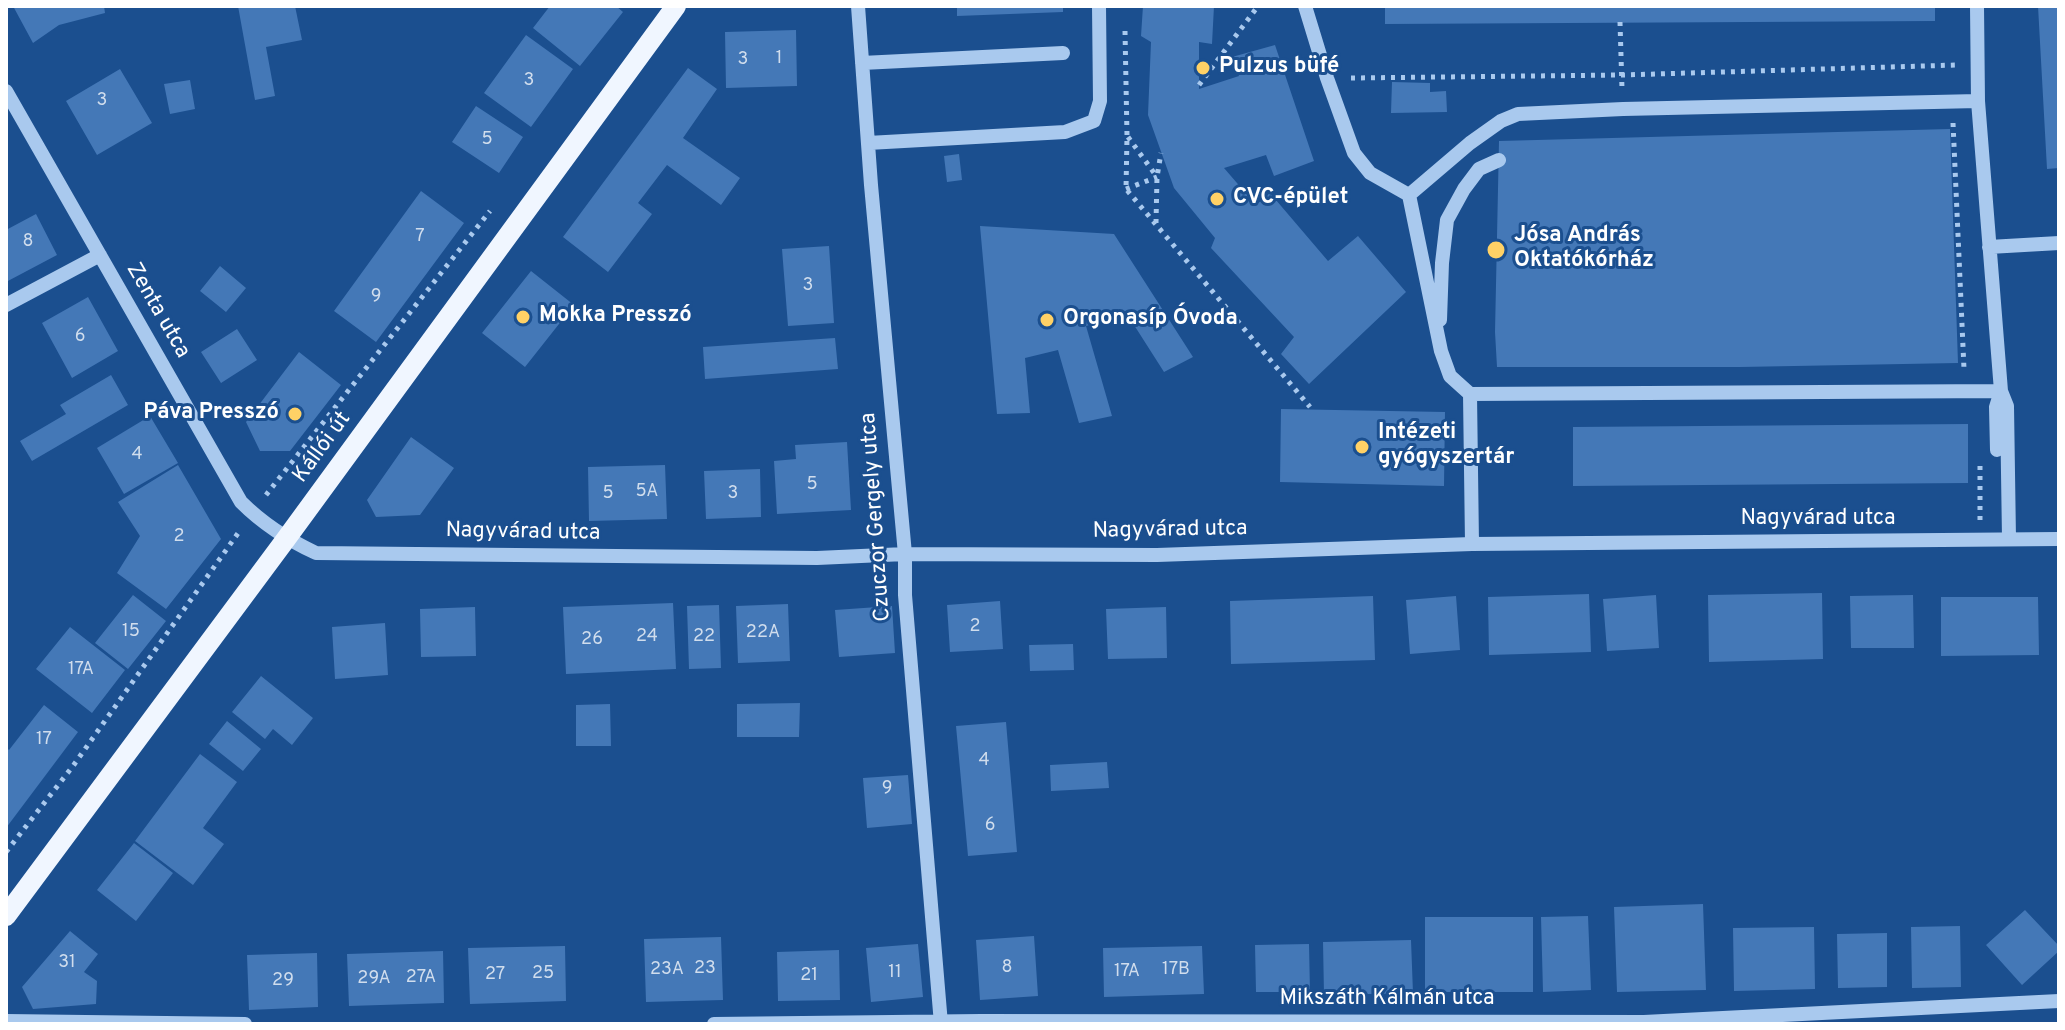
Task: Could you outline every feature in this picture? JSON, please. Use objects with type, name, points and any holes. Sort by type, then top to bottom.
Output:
[{"type":"main road","name":"Kállói út","points":[[6,916],[676,6]]},
{"type":"street","name":"Czuczor Gergely utca","points":[[858,6],[941,1023]]},
{"type":"street","points":[[868,143],[1065,132],[1094,121],[1100,101],[1099,6]]},
{"type":"street","points":[[1305,6],[1354,153],[1370,173],[1409,195],[1439,342],[1450,376],[1470,394],[2001,391]]},
{"type":"street","points":[[1977,6],[1978,101],[2001,391],[1996,407],[2004,540]]},
{"type":"street","points":[[862,63],[1063,53]]},
{"type":"street","name":"Zenta utca","points":[[6,91],[241,502],[286,539]]},
{"type":"street","points":[[1409,195],[1470,143],[1501,121],[1518,114],[1978,101]]},
{"type":"street","points":[[1439,342],[1447,220],[1479,169],[1499,160]]},
{"type":"street","points":[[1989,247],[2059,243]]},
{"type":"street","points":[[6,305],[100,255]]},
{"type":"street","points":[[1470,394],[1472,544]]},
{"type":"street","name":"Nagyvárad utca","points":[[286,539],[316,553],[802,558],[905,554],[1157,555],[1472,544],[2059,539]]},
{"type":"street","name":"Mikszáth Kálmán utca","points":[[714,1024],[1644,1022],[2059,1001]]},
{"type":"street","points":[[6,1021],[245,1024]]},
{"type":"path","points":[[1199,85],[1258,6]]},
{"type":"path","points":[[1125,20],[1126,189],[1310,407]]},
{"type":"path","points":[[1620,22],[1622,75]]},
{"type":"path","points":[[1327,78],[1622,75],[1978,65]]},
{"type":"path","points":[[1952,101],[1961,274]]},
{"type":"path","points":[[1127,136],[1157,177]]},
{"type":"path","points":[[1155,224],[1161,153]]},
{"type":"path","points":[[1126,189],[1157,177]]},
{"type":"path","points":[[6,852],[73,766],[252,513],[496,204]]},
{"type":"building","points":[[13,6],[104,6],[105,13],[59,25],[33,43]]},
{"type":"building","points":[[238,6],[295,6],[302,40],[266,47],[275,96],[255,100]]},
{"type":"building","points":[[550,6],[616,6],[623,12],[580,66],[533,28]]},
{"type":"building","points":[[957,6],[1063,6],[1063,12],[957,16]]},
{"type":"building","name":"CVC-épület","points":[[1143,6],[1214,6],[1212,44],[1199,42],[1199,89],[1239,76],[1232,57],[1275,45],[1314,161],[1274,176],[1266,155],[1224,168],[1256,205],[1270,193],[1328,261],[1358,236],[1406,292],[1309,384],[1281,354],[1294,337],[1211,248],[1215,238],[1174,188],[1148,115],[1151,42],[1141,36]]},
{"type":"building","points":[[1385,6],[1935,6],[1935,21],[1385,24]]},
{"type":"building","points":[[2038,6],[2059,6],[2059,168],[2047,169]]},
{"type":"building","points":[[796,30],[797,86],[726,88],[725,32]]},
{"type":"building","points":[[526,35],[573,69],[531,127],[484,93]]},
{"type":"building","points":[[688,68],[717,89],[683,138],[740,178],[721,205],[667,165],[638,203],[652,214],[608,272],[563,237]]},
{"type":"building","points":[[120,69],[152,123],[97,155],[66,101]]},
{"type":"building","points":[[190,80],[195,109],[170,114],[164,84]]},
{"type":"building","points":[[1392,82],[1430,83],[1430,92],[1446,91],[1447,112],[1391,113]]},
{"type":"building","points":[[476,106],[523,137],[499,173],[452,142]]},
{"type":"building","points":[[1950,129],[1958,363],[1497,367],[1499,141]]},
{"type":"building","points":[[959,154],[962,180],[947,182],[944,156]]},
{"type":"building","points":[[421,191],[464,223],[376,342],[334,311]]},
{"type":"building","points":[[36,214],[57,255],[6,282],[6,230]]},
{"type":"building","name":"Orgonasíp Óvoda","points":[[980,226],[1114,234],[1193,357],[1164,372],[1127,314],[1086,326],[1112,416],[1079,423],[1058,350],[1025,358],[1030,413],[997,414]]},
{"type":"building","points":[[829,246],[834,323],[788,326],[782,249]]},
{"type":"building","points":[[220,266],[246,288],[226,312],[200,291]]},
{"type":"building","points":[[531,271],[574,305],[525,367],[482,333]]},
{"type":"building","points":[[88,297],[118,351],[72,378],[42,323]]},
{"type":"building","points":[[237,329],[257,360],[221,383],[201,352]]},
{"type":"building","points":[[835,338],[838,369],[705,379],[703,347]]},
{"type":"building","points":[[299,352],[341,385],[290,451],[260,451],[246,422]]},
{"type":"building","points":[[111,375],[128,405],[32,461],[20,441],[66,414],[60,405]]},
{"type":"building","name":"Intézeti gyógyszertár","points":[[1281,409],[1445,412],[1444,486],[1280,482]]},
{"type":"building","points":[[150,416],[178,463],[124,494],[97,448]]},
{"type":"building","points":[[1968,424],[1968,483],[1573,486],[1573,427]]},
{"type":"building","points":[[411,437],[454,468],[420,515],[376,517],[367,500]]},
{"type":"building","points":[[847,442],[851,510],[777,514],[774,461],[796,459],[795,445]]},
{"type":"building","points":[[178,465],[221,539],[166,609],[117,573],[140,536],[118,502]]},
{"type":"building","points":[[665,465],[667,519],[589,521],[588,467]]},
{"type":"building","points":[[760,469],[761,517],[706,519],[704,471]]},
{"type":"building","points":[[1822,593],[1823,659],[1709,662],[1708,595]]},
{"type":"building","points":[[1589,594],[1591,652],[1489,655],[1488,597]]},
{"type":"building","points":[[133,595],[166,621],[128,669],[95,643]]},
{"type":"building","points":[[1656,595],[1659,648],[1607,651],[1603,599]]},
{"type":"building","points":[[1913,595],[1914,648],[1851,648],[1850,596]]},
{"type":"building","points":[[1373,596],[1375,660],[1231,664],[1230,601]]},
{"type":"building","points":[[1456,596],[1460,650],[1410,654],[1406,600]]},
{"type":"building","points":[[1941,597],[2038,597],[2039,655],[1941,656]]},
{"type":"building","points":[[1000,601],[1003,649],[950,652],[947,605]]},
{"type":"building","points":[[673,603],[676,669],[566,674],[563,607]]},
{"type":"building","points":[[788,604],[790,661],[738,663],[736,606]]},
{"type":"building","points":[[719,605],[721,668],[689,669],[687,606]]},
{"type":"building","points":[[892,606],[895,653],[839,657],[835,610]]},
{"type":"building","points":[[475,607],[476,656],[421,657],[420,609]]},
{"type":"building","points":[[1166,607],[1167,658],[1108,659],[1106,609]]},
{"type":"building","points":[[385,623],[388,675],[335,679],[332,627]]},
{"type":"building","points":[[70,627],[125,670],[92,713],[36,669]]},
{"type":"building","points":[[1073,644],[1074,670],[1030,671],[1029,645]]},
{"type":"building","points":[[261,676],[313,718],[292,745],[273,729],[265,739],[232,712]]},
{"type":"building","points":[[800,703],[799,737],[737,737],[737,704]]},
{"type":"building","points":[[610,704],[611,746],[576,746],[576,705]]},
{"type":"building","points":[[44,705],[78,732],[6,828],[6,747],[9,750]]},
{"type":"building","points":[[227,721],[261,749],[243,771],[209,744]]},
{"type":"building","points":[[1006,722],[1017,852],[968,856],[956,726]]},
{"type":"building","points":[[200,754],[237,782],[203,828],[224,844],[193,885],[135,841]]},
{"type":"building","points":[[1107,762],[1109,788],[1051,791],[1050,765]]},
{"type":"building","points":[[908,775],[912,824],[867,828],[863,778]]},
{"type":"building","points":[[134,843],[173,873],[136,921],[97,890]]},
{"type":"building","points":[[1703,904],[1706,990],[1617,992],[1614,907]]},
{"type":"building","points":[[2025,910],[2059,946],[2059,951],[2022,985],[1986,945]]},
{"type":"building","points":[[1588,916],[1591,990],[1543,992],[1541,917]]},
{"type":"building","points":[[1425,917],[1533,917],[1533,992],[1425,992]]},
{"type":"building","points":[[1960,926],[1961,987],[1912,988],[1911,927]]},
{"type":"building","points":[[1814,927],[1815,989],[1734,991],[1733,928]]},
{"type":"building","points":[[70,931],[98,954],[84,972],[97,981],[96,1004],[33,1009],[22,987]]},
{"type":"building","points":[[1887,933],[1887,987],[1838,988],[1837,934]]},
{"type":"building","points":[[1034,936],[1038,996],[980,1000],[976,940]]},
{"type":"building","points":[[721,937],[723,1000],[646,1002],[644,939]]},
{"type":"building","points":[[1411,940],[1413,993],[1324,995],[1323,942]]},
{"type":"building","points":[[918,944],[923,997],[871,1002],[866,948]]},
{"type":"building","points":[[1309,944],[1310,992],[1256,992],[1255,945]]},
{"type":"building","points":[[565,946],[566,1001],[470,1004],[468,948]]},
{"type":"building","points":[[1202,946],[1204,994],[1104,997],[1103,948]]},
{"type":"building","points":[[839,950],[840,1000],[778,1001],[777,952]]},
{"type":"building","points":[[443,951],[444,1003],[349,1006],[347,954]]},
{"type":"building","points":[[317,953],[318,1007],[249,1010],[247,955]]},
{"type":"place","name":"Pulzus büfé","points":[[1203,68]]},
{"type":"place","name":"CVC-épület","points":[[1217,199]]},
{"type":"place","name":"Jósa András Oktatókórház","points":[[1496,250]]},
{"type":"place","name":"Mokka Presszó","points":[[523,317]]},
{"type":"place","name":"Orgonasíp Óvoda","points":[[1047,320]]},
{"type":"place","name":"Páva Presszó","points":[[295,414]]},
{"type":"place","name":"Intézeti gyógyszertár","points":[[1362,447]]}]
